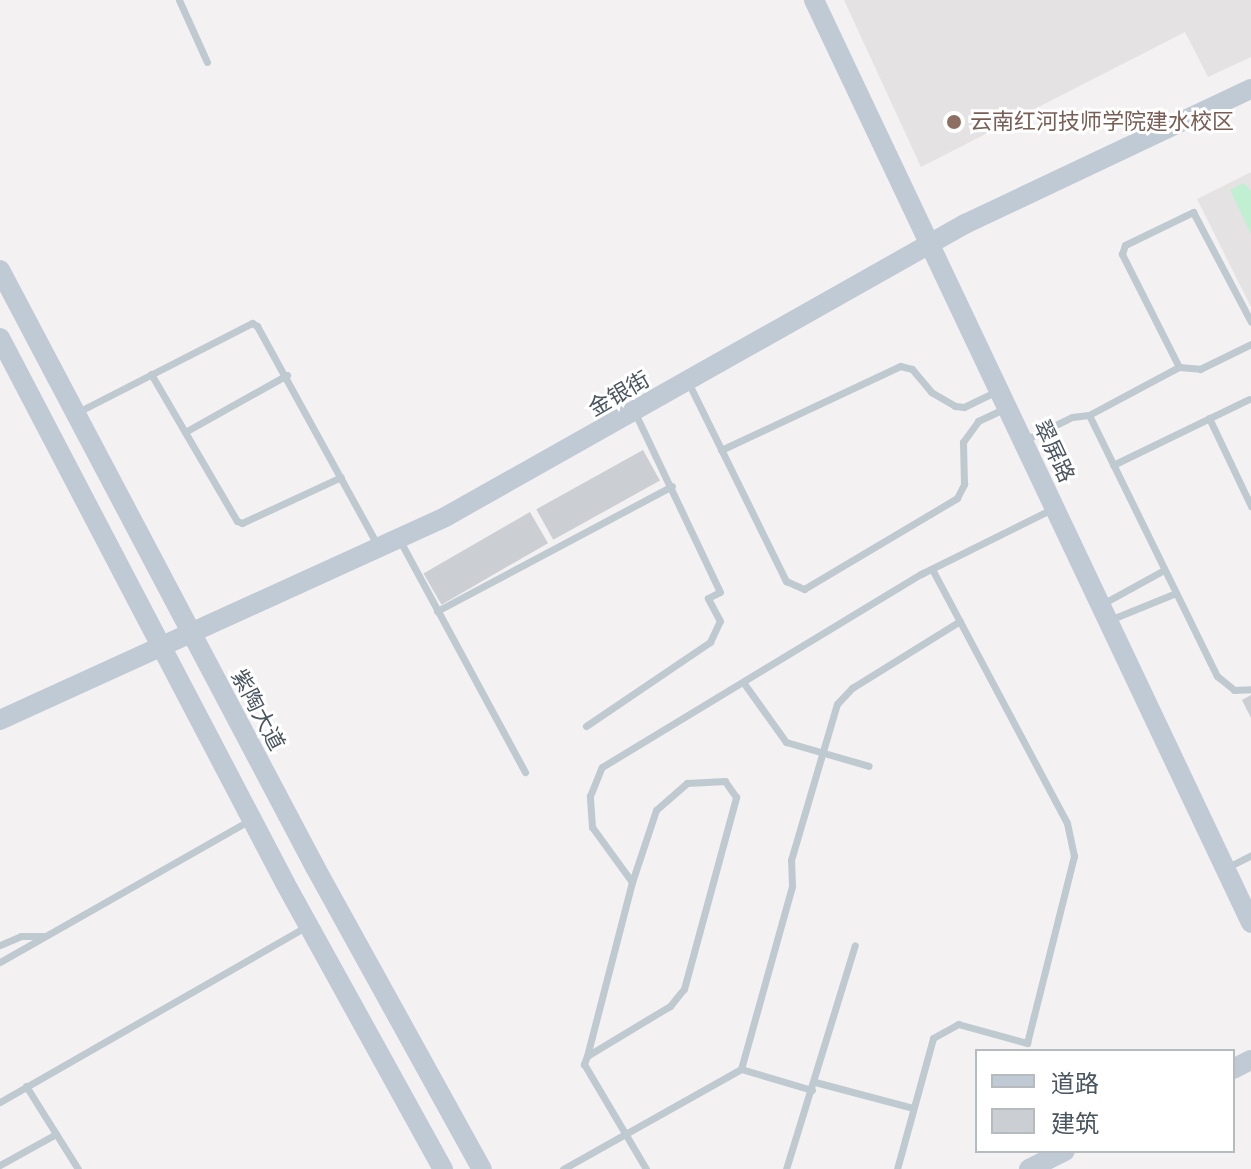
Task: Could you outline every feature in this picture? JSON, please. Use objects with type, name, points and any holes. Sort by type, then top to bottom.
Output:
[{"type":"street","name":"翠屏路","points":[[814,0],[1251,923]]},
{"type":"street","name":"金银街","points":[[0,720],[380,549],[635,413],[930,242],[1251,89]]},
{"type":"street","name":"紫陶大道","points":[[0,270],[191,635],[482,1169]]},
{"type":"street","points":[[3,350],[308,925],[443,1169]]},
{"type":"street","points":[[1029,1169],[1061,1153]]},
{"type":"lane","points":[[179,0],[207,62]]},
{"type":"lane","points":[[1179,367],[1122,254],[1125,245],[1193,212],[1251,322]]},
{"type":"lane","points":[[74,414],[252,323],[262,328],[380,549]]},
{"type":"lane","points":[[1023,441],[1072,417],[1089,415],[1179,367],[1200,369],[1251,344]]},
{"type":"lane","points":[[721,450],[900,366],[912,369],[931,392],[955,406],[1003,399]]},
{"type":"lane","points":[[151,374],[242,523],[341,477]]},
{"type":"lane","points":[[185,432],[287,375]]},
{"type":"lane","points":[[688,382],[786,581],[804,589],[957,498],[964,484],[960,451],[968,433],[1003,399]]},
{"type":"lane","points":[[1113,465],[1249,399]]},
{"type":"lane","points":[[586,726],[710,642],[719,626],[708,598],[720,592],[635,413]]},
{"type":"lane","points":[[1089,415],[1217,676],[1234,690],[1251,689]]},
{"type":"lane","points":[[1209,418],[1251,506]]},
{"type":"lane","points":[[437,611],[672,486]]},
{"type":"lane","points":[[632,882],[592,827],[590,796],[602,767],[932,569],[1054,508]]},
{"type":"lane","points":[[399,539],[525,772]]},
{"type":"lane","points":[[897,1169],[933,1038],[942,1030],[958,1024],[1027,1043],[1074,856],[1067,823],[932,569]]},
{"type":"lane","points":[[1103,614],[1164,570]]},
{"type":"lane","points":[[1103,614],[1176,593]]},
{"type":"lane","points":[[741,1069],[822,752],[845,693],[960,621]]},
{"type":"lane","points":[[743,682],[781,738],[869,766]]},
{"type":"lane","points":[[587,1056],[670,1006],[684,989],[736,797],[732,787],[720,780],[701,780],[664,799],[632,882],[587,1056],[586,1072],[646,1169]]},
{"type":"lane","points":[[0,962],[252,820]]},
{"type":"lane","points":[[1224,869],[1251,855]]},
{"type":"lane","points":[[0,1102],[308,925]]},
{"type":"lane","points":[[0,945],[21,936],[47,936]]},
{"type":"lane","points":[[786,1169],[855,945]]},
{"type":"lane","points":[[563,1169],[741,1069],[913,1108]]},
{"type":"lane","points":[[26,1086],[78,1169]]},
{"type":"lane","points":[[0,1165],[56,1134]]},
{"type":"shaded area","name":"云南红河技师学院建水校区","points":[[844,0],[1251,0],[1251,57],[1208,77],[1185,32],[921,167]]},
{"type":"shaded area","points":[[1251,172],[1251,307],[1197,199]]},
{"type":"green space","points":[[1244,183],[1251,191],[1251,234],[1230,190]]},
{"type":"building","points":[[643,450],[660,481],[553,540],[536,509]]},
{"type":"building","points":[[530,512],[548,543],[441,605],[423,574]]},
{"type":"building","points":[[1251,695],[1251,718],[1242,700]]},
{"type":"place","name":"云南红河技师学院建水校区","points":[[954,122]]}]
